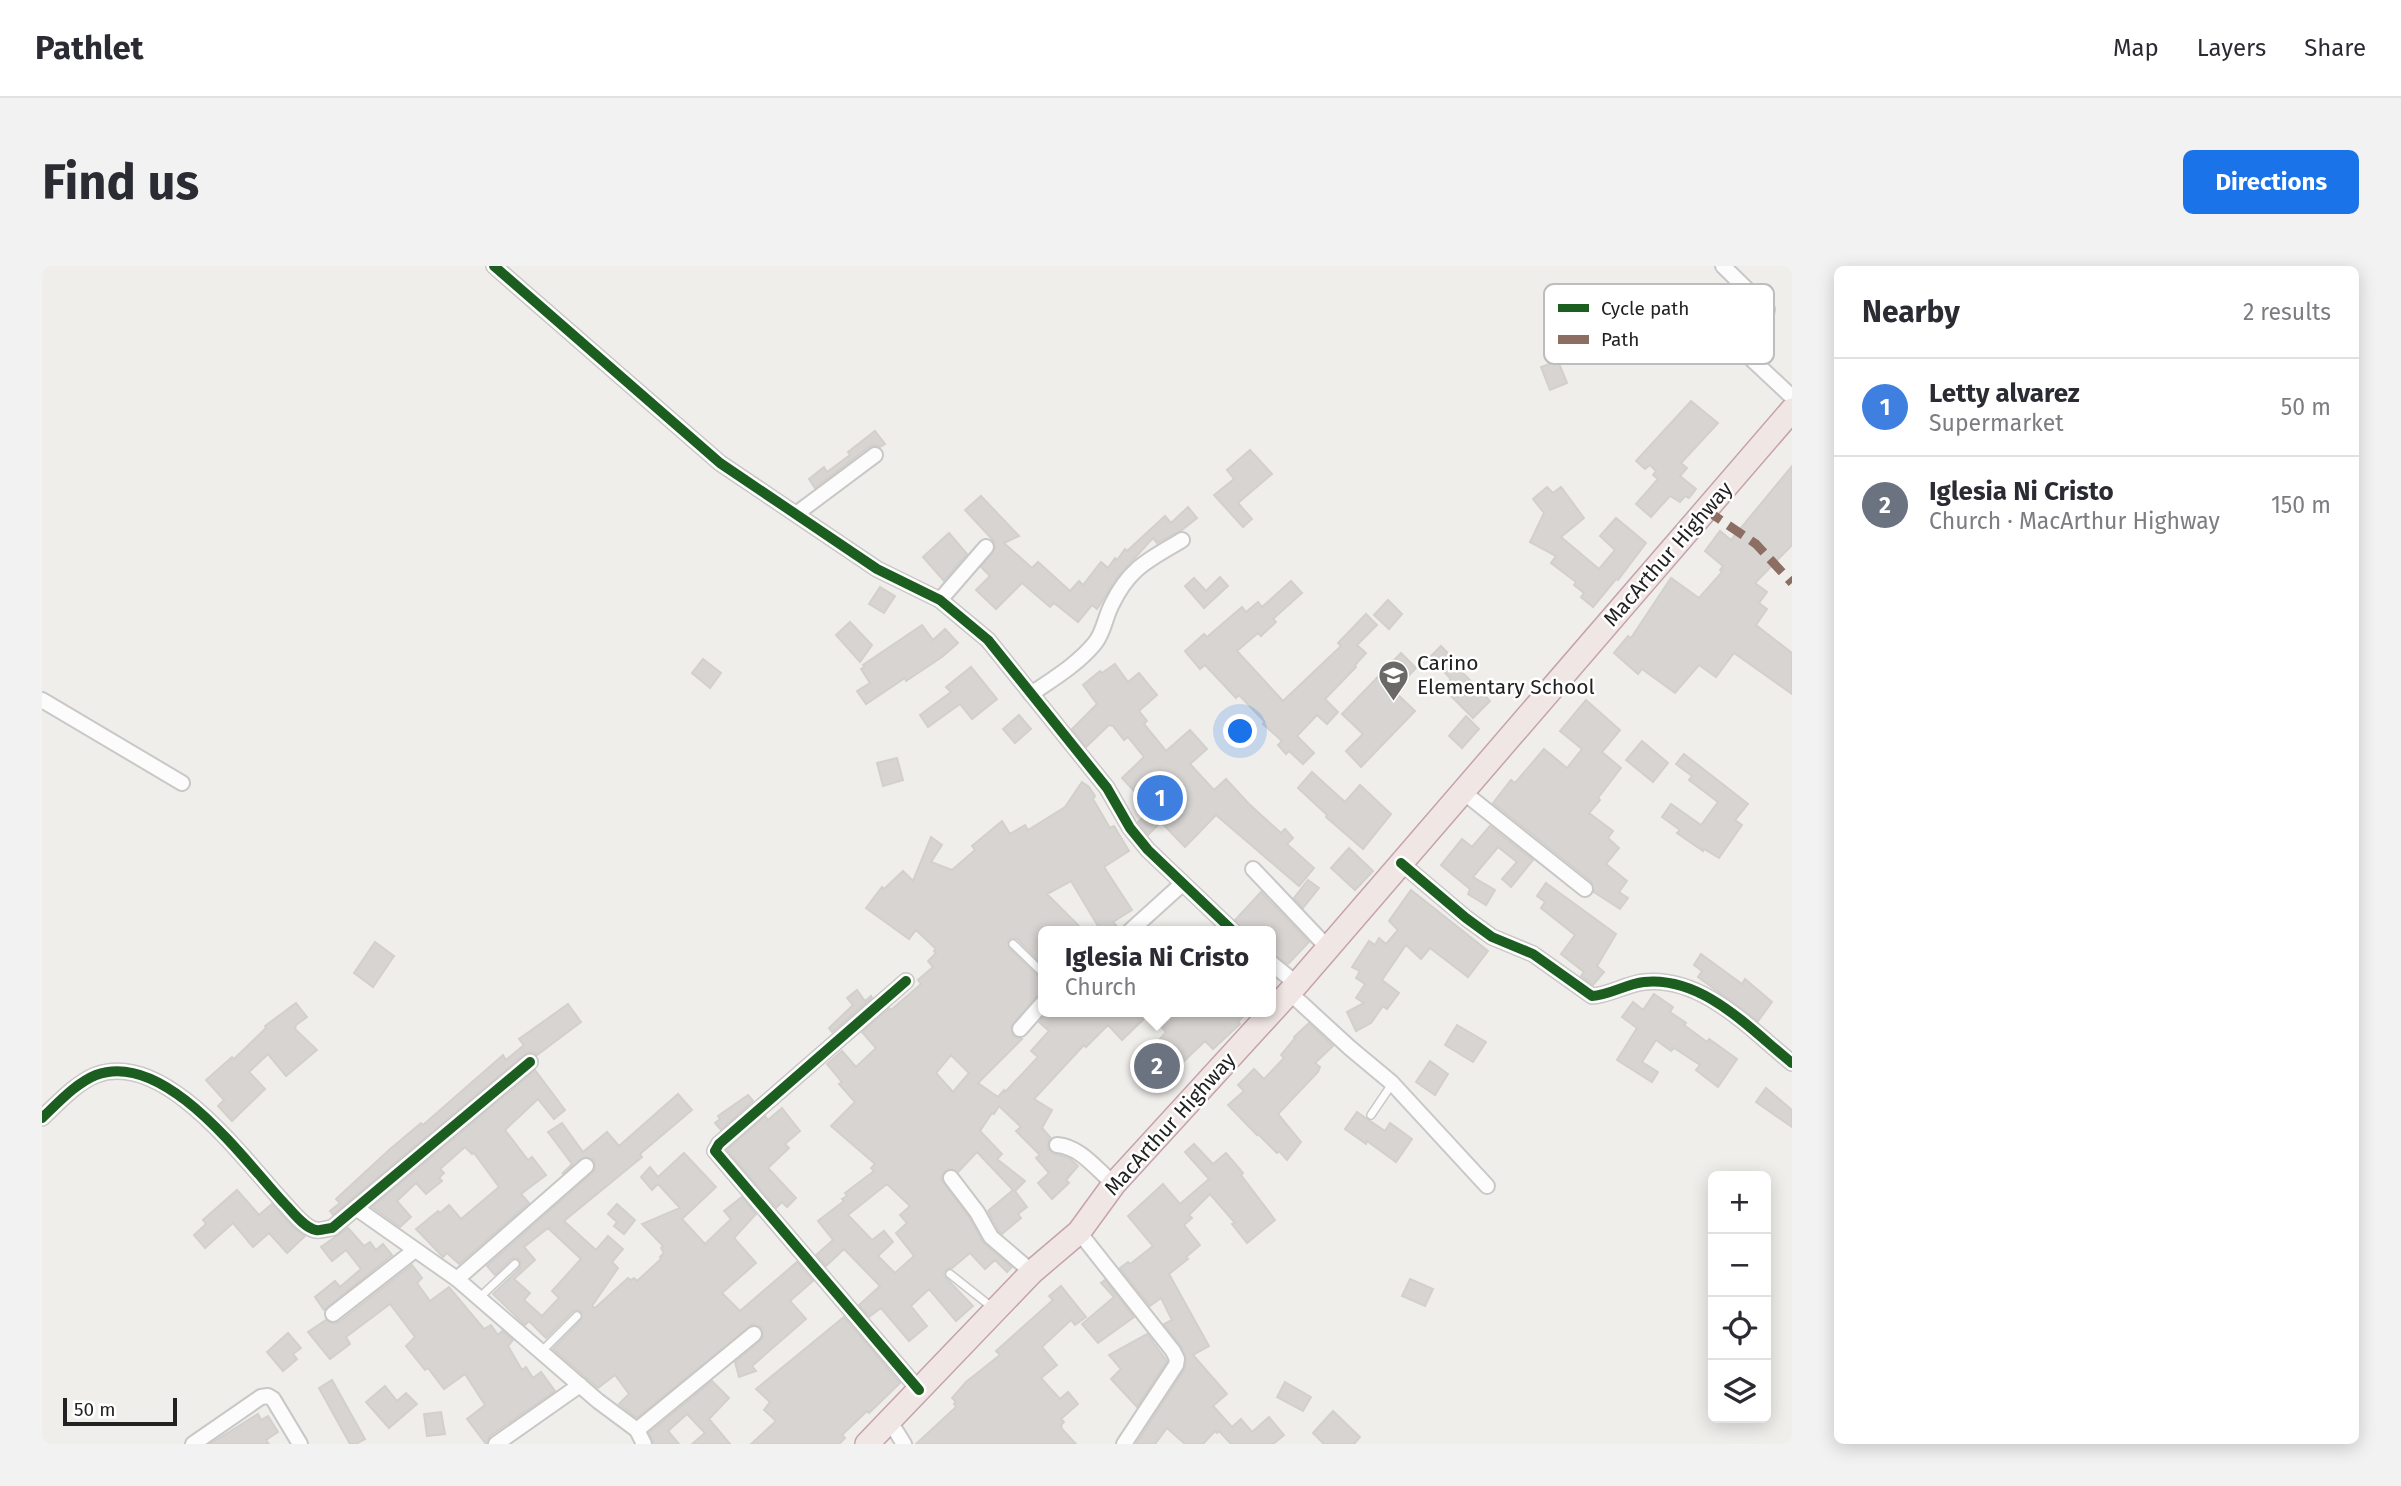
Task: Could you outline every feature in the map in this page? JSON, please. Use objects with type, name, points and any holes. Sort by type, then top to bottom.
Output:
[{"type":"highway","name":"MacArthur Highway","points":[[1276,1007],[1792,410]]},
{"type":"highway","name":"MacArthur Highway","points":[[867,1444],[1031,1272],[1079,1232],[1114,1184],[1267,1017]]},
{"type":"street","points":[[494,266],[720,463],[877,569],[940,600],[988,640],[1107,788],[1130,828],[1148,850],[1228,926]]},
{"type":"street","points":[[1723,266],[1741,284]]},
{"type":"street","points":[[1757,364],[1792,397]]},
{"type":"street","points":[[796,514],[875,456]]},
{"type":"street","points":[[1031,694],[1093,646],[1101,636],[1110,607],[1124,580],[1135,569],[1182,540]]},
{"type":"street","points":[[940,600],[986,547]]},
{"type":"street","points":[[42,700],[183,783]]},
{"type":"street","points":[[1462,791],[1585,889]]},
{"type":"street","points":[[1401,863],[1492,937],[1533,954],[1592,996],[1644,982],[1689,986],[1716,1002],[1792,1063]]},
{"type":"street","points":[[1253,869],[1328,948]]},
{"type":"street","points":[[1136,926],[1182,884]]},
{"type":"street","points":[[1276,969],[1350,1048],[1392,1083],[1487,1186]]},
{"type":"street","points":[[906,981],[719,1144],[715,1151],[919,1390]]},
{"type":"street","points":[[1020,1029],[1038,1009]]},
{"type":"street","points":[[42,1118],[80,1084],[94,1076],[127,1071],[150,1078],[211,1121],[304,1224],[316,1230],[332,1228],[530,1062]]},
{"type":"street","points":[[1057,1145],[1069,1146],[1080,1152],[1114,1184]]},
{"type":"street","points":[[457,1279],[586,1167]]},
{"type":"street","points":[[951,1178],[977,1212],[991,1237],[1031,1272]]},
{"type":"street","points":[[356,1208],[457,1279],[580,1385],[637,1430],[644,1444]]},
{"type":"street","points":[[1079,1232],[1177,1359],[1176,1366],[1124,1444]]},
{"type":"street","points":[[333,1314],[415,1250]]},
{"type":"street","points":[[637,1430],[754,1334]]},
{"type":"street","points":[[496,1444],[580,1385]]},
{"type":"street","points":[[193,1444],[261,1397],[268,1396],[273,1399],[300,1444]]},
{"type":"street","points":[[889,1420],[904,1444]]},
{"type":"lane","points":[[1013,944],[1038,967]]},
{"type":"lane","points":[[1371,1115],[1392,1083]]},
{"type":"lane","points":[[479,1298],[515,1264]]},
{"type":"lane","points":[[950,1274],[995,1310]]},
{"type":"lane","points":[[541,1352],[577,1317]]},
{"type":"building","points":[[1559,364],[1567,383],[1550,390],[1541,367]]},
{"type":"building","points":[[1691,401],[1718,423],[1681,463],[1687,468],[1680,476],[1696,489],[1689,498],[1685,496],[1680,502],[1670,496],[1651,517],[1636,504],[1658,479],[1653,475],[1656,471],[1650,465],[1645,469],[1636,461]]},
{"type":"building","points":[[875,431],[885,444],[869,447],[815,488],[809,479],[824,467],[827,472]]},
{"type":"building","points":[[1250,450],[1272,474],[1238,503],[1252,519],[1243,527],[1214,495],[1234,479],[1227,470]]},
{"type":"building","points":[[1792,466],[1792,545],[1755,583],[1767,592],[1759,603],[1767,609],[1756,625],[1792,653],[1792,694],[1734,653],[1716,677],[1699,665],[1675,693],[1642,669],[1638,674],[1614,653],[1628,636],[1631,638],[1671,578],[1699,598],[1722,572],[1720,570],[1723,566],[1705,551],[1720,531],[1731,540]]},
{"type":"building","points":[[1547,487],[1553,493],[1561,487],[1584,518],[1561,537],[1599,569],[1615,550],[1600,536],[1616,518],[1646,543],[1593,607],[1581,597],[1584,593],[1574,585],[1576,582],[1551,563],[1556,556],[1530,542],[1544,513],[1533,499]]},
{"type":"building","points":[[981,496],[1019,536],[1004,543],[1032,568],[1038,562],[1070,591],[1079,581],[1083,585],[1101,562],[1108,568],[1115,558],[1117,560],[1125,549],[1127,551],[1165,516],[1171,523],[1188,507],[1197,518],[1182,530],[1157,543],[1153,538],[1119,575],[1097,609],[1092,605],[1078,622],[1054,603],[1050,607],[1022,583],[996,609],[976,590],[990,576],[981,567],[995,548],[993,540],[965,510]]},
{"type":"building","points":[[949,533],[967,554],[944,581],[923,557]]},
{"type":"building","points":[[1220,577],[1228,586],[1204,608],[1185,586],[1194,578],[1206,591]]},
{"type":"building","points":[[1291,581],[1302,593],[1273,619],[1276,622],[1261,636],[1258,633],[1237,651],[1283,701],[1341,646],[1338,643],[1366,614],[1377,625],[1357,645],[1366,653],[1325,699],[1338,712],[1327,724],[1317,715],[1297,736],[1314,753],[1303,764],[1289,751],[1286,754],[1278,745],[1282,741],[1263,724],[1265,722],[1239,695],[1236,698],[1205,665],[1200,669],[1185,651],[1204,634],[1207,637],[1242,607],[1246,612],[1258,602],[1262,607]]},
{"type":"building","points":[[880,587],[895,596],[884,613],[869,604]]},
{"type":"building","points":[[1388,600],[1402,614],[1389,629],[1374,615]]},
{"type":"building","points":[[850,622],[872,645],[860,662],[836,635]]},
{"type":"building","points":[[922,625],[933,640],[945,629],[958,643],[906,681],[905,678],[866,704],[857,691],[870,683],[861,669],[865,667],[863,665]]},
{"type":"building","points":[[1441,646],[1490,701],[1473,718],[1442,687],[1451,679],[1430,657]]},
{"type":"building","points":[[1401,653],[1416,668],[1394,691],[1415,711],[1361,767],[1346,751],[1363,734],[1342,714]]},
{"type":"building","points":[[703,659],[721,673],[710,688],[692,673]]},
{"type":"building","points":[[1115,664],[1128,682],[1139,673],[1157,695],[1139,711],[1147,721],[1144,724],[1166,751],[1190,730],[1207,749],[1190,764],[1214,790],[1226,779],[1281,833],[1285,829],[1293,838],[1287,844],[1314,868],[1299,886],[1216,815],[1185,847],[1161,822],[1148,835],[1138,822],[1151,809],[1122,778],[1144,757],[1128,737],[1124,740],[1113,726],[1109,725],[1086,747],[1072,729],[1097,704],[1083,685],[1100,671],[1102,673]]},
{"type":"building","points":[[971,667],[997,699],[972,719],[960,704],[928,727],[920,715],[951,692],[946,687]]},
{"type":"building","points":[[1586,700],[1620,730],[1602,752],[1621,768],[1589,813],[1613,831],[1608,838],[1619,848],[1606,864],[1627,881],[1619,892],[1628,898],[1620,909],[1594,892],[1591,881],[1493,803],[1511,780],[1515,783],[1544,749],[1567,768],[1582,749],[1560,731]]},
{"type":"building","points":[[1019,715],[1031,729],[1015,743],[1003,729]]},
{"type":"building","points":[[1466,716],[1479,729],[1462,748],[1449,736]]},
{"type":"building","points":[[1642,741],[1668,763],[1653,782],[1626,760]]},
{"type":"building","points":[[1684,754],[1748,804],[1735,820],[1742,825],[1719,858],[1704,849],[1703,851],[1677,833],[1680,830],[1662,817],[1671,804],[1701,825],[1718,802],[1689,780],[1692,776],[1676,764]]},
{"type":"building","points":[[897,758],[903,780],[883,786],[877,763]]},
{"type":"building","points":[[1312,772],[1345,802],[1360,785],[1391,814],[1363,849],[1298,788]]},
{"type":"building","points":[[1082,782],[1089,787],[1110,828],[1114,826],[1129,851],[1104,867],[1132,910],[1113,922],[1117,926],[1098,926],[1071,881],[1047,894],[1079,926],[1038,926],[1038,960],[1017,939],[1008,940],[1009,948],[1038,976],[1038,996],[1011,1026],[1013,1036],[1022,1039],[978,1083],[998,1097],[1004,1090],[1005,1092],[1038,1057],[1031,1051],[1049,1031],[1039,1022],[1044,1017],[1146,1017],[1122,1040],[1108,1025],[1086,1047],[1084,1045],[1034,1099],[1052,1110],[1042,1128],[1051,1138],[1048,1149],[1069,1158],[1078,1166],[1066,1180],[1069,1183],[1052,1199],[1038,1183],[1049,1173],[1036,1158],[1040,1155],[1016,1131],[1021,1127],[999,1106],[980,1131],[1002,1154],[997,1159],[1025,1181],[1015,1191],[1027,1207],[1018,1214],[1021,1218],[1002,1234],[999,1231],[988,1211],[1013,1190],[977,1152],[958,1172],[949,1169],[945,1171],[941,1179],[969,1217],[983,1242],[1012,1267],[1007,1272],[995,1260],[985,1269],[970,1253],[947,1269],[944,1272],[945,1277],[973,1306],[956,1321],[929,1289],[911,1306],[927,1326],[909,1341],[881,1308],[869,1317],[859,1305],[880,1286],[844,1249],[826,1266],[816,1255],[833,1240],[818,1221],[844,1201],[842,1199],[847,1196],[845,1193],[874,1171],[871,1168],[875,1164],[831,1126],[855,1102],[839,1084],[842,1082],[827,1064],[842,1051],[856,1067],[876,1048],[862,1032],[921,984],[918,980],[933,967],[928,961],[936,953],[936,949],[916,930],[909,939],[866,908],[882,887],[884,889],[903,871],[913,881],[931,837],[942,845],[931,862],[952,870],[975,850],[972,846],[1002,821],[1010,834],[1025,825],[1028,830],[1065,807]],"holes":[[[951,1055],[969,1073],[953,1092],[936,1073]],[[887,1184],[910,1206],[900,1215],[907,1223],[896,1233],[914,1256],[895,1273],[878,1256],[893,1242],[884,1231],[872,1240],[848,1215]]]},
{"type":"building","points":[[1490,826],[1533,860],[1511,887],[1502,879],[1517,862],[1498,847],[1473,877],[1495,890],[1486,905],[1468,894],[1470,889],[1441,865],[1462,839],[1472,847]]},
{"type":"building","points":[[1349,848],[1373,871],[1355,890],[1331,868]]},
{"type":"building","points":[[1308,880],[1319,888],[1303,908],[1294,898]]},
{"type":"building","points":[[1546,883],[1616,934],[1597,966],[1604,972],[1593,985],[1581,976],[1584,972],[1561,954],[1575,935],[1541,908],[1545,902],[1537,896]]},
{"type":"building","points":[[1411,890],[1488,951],[1468,977],[1430,948],[1421,959],[1406,945],[1382,980],[1399,993],[1387,1009],[1383,1006],[1371,1023],[1356,1031],[1347,1012],[1364,1003],[1356,998],[1365,984],[1356,978],[1360,971],[1352,967],[1369,941],[1375,945],[1379,938],[1386,944],[1398,930],[1389,921]]},
{"type":"building","points":[[1261,892],[1309,942],[1288,964],[1276,957],[1276,926],[1239,926],[1235,920]]},
{"type":"building","points":[[375,942],[394,956],[373,987],[354,973]]},
{"type":"building","points":[[1701,954],[1742,984],[1745,979],[1772,1002],[1758,1021],[1698,977],[1702,971],[1694,965]]},
{"type":"building","points":[[857,990],[865,1001],[871,996],[872,998],[832,1032],[829,1028],[853,1005],[847,998]]},
{"type":"building","points":[[1654,994],[1673,1007],[1670,1012],[1686,1023],[1684,1025],[1737,1059],[1718,1087],[1696,1070],[1700,1065],[1674,1048],[1671,1051],[1656,1040],[1642,1062],[1658,1072],[1652,1082],[1617,1060],[1637,1028],[1622,1017],[1633,1002],[1643,1010]]},
{"type":"building","points":[[296,1003],[307,1017],[296,1025],[295,1029],[317,1050],[286,1076],[268,1054],[249,1072],[265,1089],[232,1121],[218,1106],[224,1100],[206,1080],[232,1057],[234,1059],[265,1026]]},
{"type":"building","points":[[568,1004],[581,1022],[537,1055],[529,1052],[524,1055],[333,1215],[330,1211],[340,1203],[336,1199],[389,1150],[421,1123],[423,1125],[503,1055],[506,1060],[524,1045],[519,1039]]},
{"type":"building","points":[[1152,1017],[1242,1017],[1238,1022],[1240,1024],[1213,1049],[1205,1041],[1182,1063],[1159,1040],[1166,1032]]},
{"type":"building","points":[[1309,1023],[1333,1046],[1315,1063],[1320,1067],[1318,1072],[1278,1114],[1301,1142],[1287,1160],[1257,1135],[1228,1105],[1244,1091],[1238,1085],[1254,1069],[1264,1079],[1284,1058],[1281,1055],[1294,1037]]},
{"type":"building","points":[[1457,1025],[1486,1042],[1473,1062],[1445,1045]]},
{"type":"building","points":[[1430,1061],[1448,1074],[1435,1095],[1416,1082]]},
{"type":"building","points":[[535,1070],[565,1110],[554,1119],[538,1099],[505,1130],[528,1160],[532,1157],[546,1175],[521,1194],[529,1203],[459,1264],[447,1253],[443,1257],[416,1229],[449,1205],[461,1219],[499,1187],[474,1153],[465,1147],[440,1169],[444,1173],[439,1178],[442,1181],[426,1194],[416,1183],[397,1201],[411,1217],[400,1227],[372,1207]]},
{"type":"building","points":[[1766,1088],[1792,1110],[1792,1127],[1756,1102]]},
{"type":"building","points":[[678,1094],[692,1110],[640,1154],[642,1157],[564,1221],[596,1250],[608,1236],[623,1249],[612,1262],[618,1268],[592,1306],[595,1308],[628,1278],[637,1281],[661,1259],[663,1246],[642,1224],[680,1208],[658,1184],[652,1190],[641,1177],[650,1167],[658,1177],[684,1153],[716,1187],[682,1219],[705,1244],[731,1219],[724,1211],[742,1197],[756,1214],[734,1238],[756,1263],[722,1293],[740,1311],[797,1262],[813,1281],[790,1301],[806,1319],[752,1366],[756,1371],[739,1377],[735,1362],[763,1338],[762,1328],[753,1324],[637,1418],[619,1404],[629,1394],[615,1375],[598,1388],[553,1349],[581,1320],[582,1312],[573,1311],[546,1338],[529,1321],[525,1325],[493,1294],[520,1268],[520,1260],[511,1259],[495,1275],[487,1266],[595,1170],[594,1160],[585,1157],[562,1174],[572,1164],[548,1132],[562,1123],[583,1152],[607,1132],[619,1146]],"holes":[[[548,1228],[581,1259],[552,1291],[559,1298],[542,1316],[524,1300],[530,1293],[514,1279],[535,1260],[524,1247]]]},
{"type":"building","points":[[748,1095],[753,1101],[721,1130],[715,1123],[720,1119],[718,1116]]},
{"type":"building","points":[[782,1108],[800,1131],[785,1144],[789,1148],[768,1168],[796,1198],[787,1207],[782,1202],[776,1208],[727,1150],[765,1116],[768,1120]]},
{"type":"building","points":[[1357,1112],[1385,1131],[1390,1123],[1412,1139],[1396,1162],[1345,1129]]},
{"type":"building","points":[[1194,1144],[1213,1164],[1226,1153],[1275,1220],[1247,1243],[1232,1224],[1235,1223],[1210,1194],[1189,1215],[1192,1218],[1184,1225],[1200,1245],[1169,1274],[1209,1346],[1193,1355],[1227,1394],[1213,1406],[1232,1427],[1241,1419],[1252,1432],[1269,1417],[1284,1435],[1273,1444],[1231,1444],[1219,1431],[1215,1431],[1203,1444],[1185,1444],[1167,1428],[1155,1444],[1136,1444],[1184,1370],[1186,1360],[1181,1346],[1164,1324],[1172,1320],[1161,1298],[1150,1306],[1120,1268],[1128,1262],[1130,1264],[1153,1246],[1128,1216],[1163,1184],[1180,1204],[1209,1179],[1185,1152]]},
{"type":"building","points":[[237,1190],[259,1215],[272,1204],[305,1236],[287,1253],[269,1233],[253,1247],[233,1223],[205,1248],[194,1235],[206,1224],[203,1220]]},
{"type":"building","points":[[617,1204],[635,1220],[624,1234],[614,1226],[617,1222],[608,1214]]},
{"type":"building","points":[[348,1228],[364,1246],[370,1242],[376,1250],[383,1244],[392,1255],[324,1310],[315,1297],[335,1281],[340,1287],[361,1269],[346,1250],[332,1261],[321,1247]]},
{"type":"building","points":[[412,1265],[422,1278],[417,1283],[430,1301],[449,1287],[484,1329],[491,1325],[498,1335],[502,1331],[513,1340],[508,1346],[522,1370],[526,1367],[533,1378],[541,1372],[555,1391],[490,1436],[486,1444],[467,1419],[485,1405],[465,1374],[444,1389],[406,1346],[415,1337],[390,1304],[346,1337],[350,1344],[330,1359],[308,1332],[326,1320],[334,1324],[339,1322]]},
{"type":"building","points":[[1410,1279],[1433,1289],[1425,1306],[1402,1296]]},
{"type":"building","points":[[1105,1280],[1134,1317],[1098,1343],[1082,1324],[1114,1297],[1101,1283]]},
{"type":"building","points":[[1061,1286],[1086,1317],[1075,1325],[1071,1320],[1042,1347],[1057,1365],[1041,1378],[1060,1399],[1068,1392],[1078,1404],[1061,1419],[1064,1422],[1062,1429],[1076,1444],[916,1444],[956,1407],[952,1398],[966,1382],[1000,1355],[996,1351],[1053,1300],[1049,1296]]},
{"type":"building","points":[[844,1317],[900,1383],[842,1435],[845,1438],[839,1444],[751,1444],[776,1421],[764,1410],[770,1402],[756,1389]]},
{"type":"building","points":[[288,1333],[301,1348],[293,1354],[297,1359],[283,1371],[267,1352]]},
{"type":"building","points":[[1147,1334],[1167,1361],[1137,1407],[1111,1379],[1121,1369],[1109,1355]]},
{"type":"building","points":[[332,1380],[365,1439],[356,1444],[350,1444],[319,1388]]},
{"type":"building","points":[[712,1381],[729,1398],[709,1419],[730,1444],[692,1444],[705,1433],[687,1414],[668,1431],[679,1444],[654,1444],[649,1433]]},
{"type":"building","points":[[1285,1382],[1311,1397],[1303,1411],[1277,1397]]},
{"type":"building","points":[[385,1386],[397,1401],[406,1393],[417,1404],[389,1428],[366,1402]]},
{"type":"building","points":[[1333,1411],[1360,1437],[1354,1444],[1324,1444],[1313,1433]]},
{"type":"building","points":[[441,1412],[445,1434],[427,1436],[424,1414]]},
{"type":"building","points":[[258,1414],[261,1420],[268,1416],[278,1432],[266,1440],[269,1444],[210,1444]]},
{"type":"marked path","points":[[1706,510],[1756,544],[1792,583]]},
{"type":"cycle path","points":[[494,266],[720,463],[877,569],[940,600],[988,640],[1107,788],[1130,828],[1148,850],[1228,926]]},
{"type":"cycle path","points":[[1401,863],[1492,937],[1533,954],[1592,996],[1644,982],[1666,982],[1686,987],[1724,1008],[1792,1063]]},
{"type":"cycle path","points":[[906,981],[719,1144],[715,1151],[919,1390]]},
{"type":"cycle path","points":[[42,1118],[74,1088],[96,1075],[122,1071],[149,1078],[201,1113],[298,1219],[312,1229],[320,1230],[332,1228],[530,1062]]},
{"type":"place","name":"Carino Elementary School","points":[[1394,702]]},
{"type":"place","name":"Letty alvarez","points":[[1160,798]]},
{"type":"place","name":"Iglesia Ni Cristo","points":[[1157,1066]]}]
